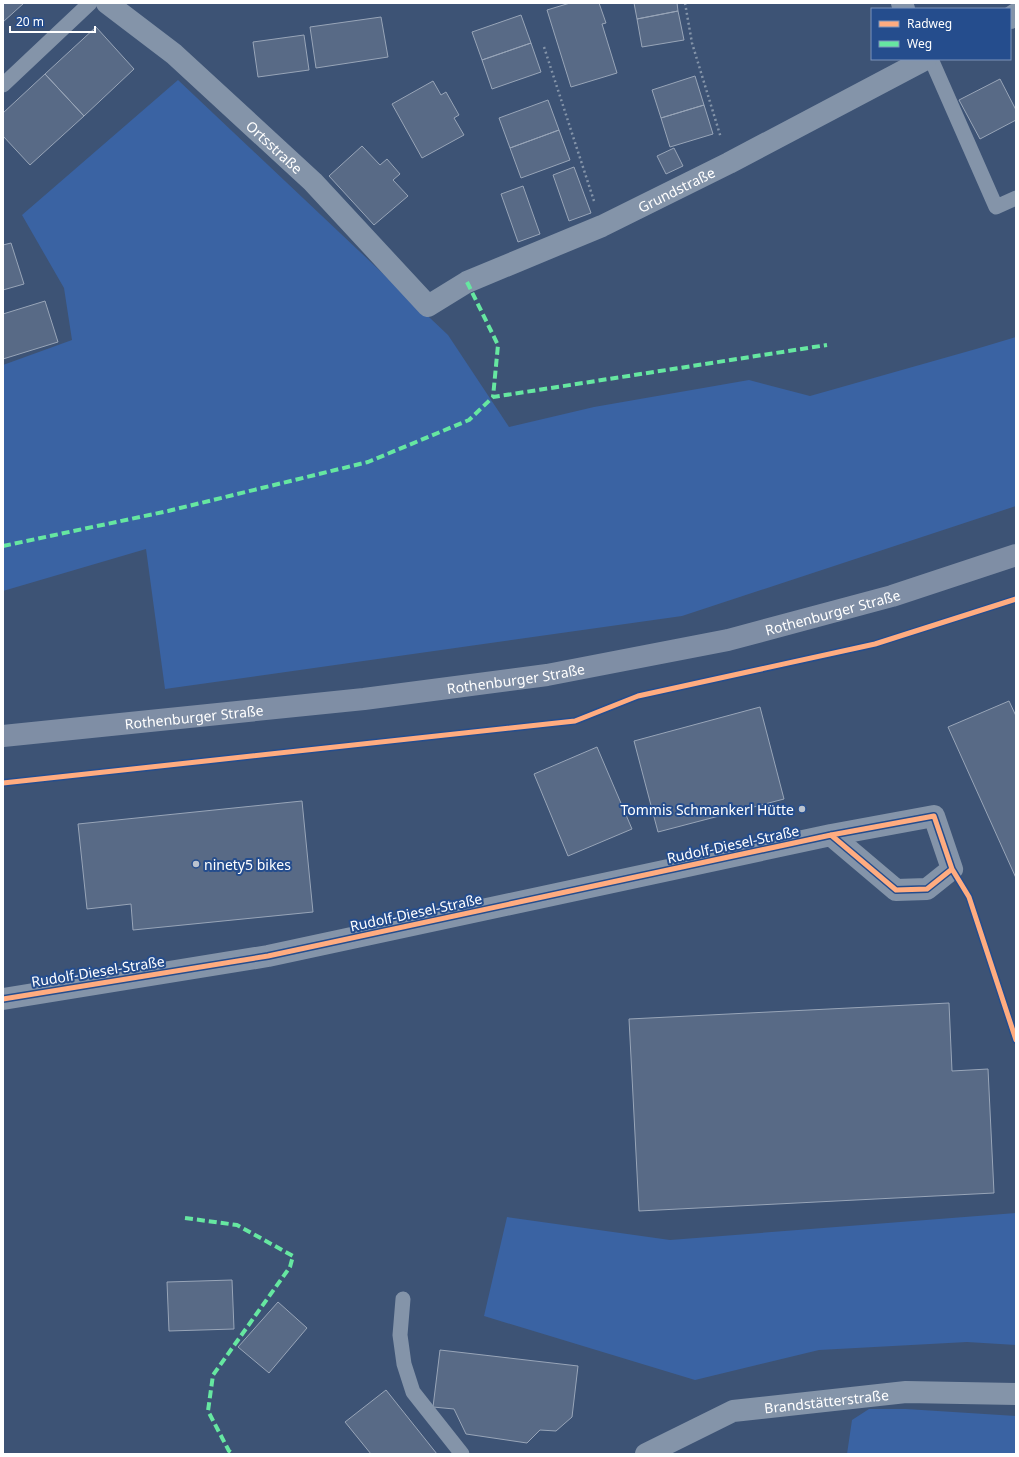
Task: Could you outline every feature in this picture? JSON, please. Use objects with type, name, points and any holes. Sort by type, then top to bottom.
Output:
[{"type":"main road","name":"Rothenburger Straße","points":[[3,736],[364,699],[546,675],[728,640],[892,596],[1016,555]]},
{"type":"street","name":"Ortsstraße","points":[[107,3],[174,54],[314,182],[428,306]]},
{"type":"street","name":"Grundstraße","points":[[428,306],[467,282],[602,226],[729,163],[924,60]]},
{"type":"street","name":"Rudolf-Diesel-Straße","points":[[3,999],[268,956],[831,835],[934,816],[952,869],[927,889],[896,890],[831,835]]},
{"type":"street","name":"Brandstätterstraße","points":[[646,1454],[733,1411],[906,1392],[1016,1394]]},
{"type":"lane","points":[[3,85],[90,3]]},
{"type":"lane","points":[[924,60],[996,206],[1016,198]]},
{"type":"lane","points":[[403,1299],[400,1335],[404,1364],[413,1392],[462,1454]]},
{"type":"path","points":[[685,3],[692,43],[729,163]]},
{"type":"path","points":[[544,47],[602,226]]},
{"type":"shaded area","points":[[178,80],[448,335],[509,427],[594,407],[749,380],[810,396],[1016,337],[1016,506],[682,616],[165,689],[146,549],[3,591],[3,365],[72,340],[64,288],[22,215]]},
{"type":"shaded area","points":[[1016,1213],[1016,1345],[967,1342],[819,1350],[695,1380],[484,1316],[507,1217],[670,1240]]},
{"type":"shaded area","points":[[869,1409],[906,1409],[1016,1416],[1016,1454],[847,1454],[852,1420]]},
{"type":"building","points":[[3,3],[24,3],[3,22]]},
{"type":"building","points":[[570,3],[599,3],[606,23],[602,24],[617,73],[571,87],[547,10]]},
{"type":"building","points":[[634,3],[677,3],[678,11],[637,19]]},
{"type":"building","points":[[678,11],[684,40],[642,47],[637,19]]},
{"type":"building","points":[[521,15],[531,43],[482,60],[472,32]]},
{"type":"building","points":[[381,17],[388,57],[316,68],[310,27]]},
{"type":"building","points":[[96,27],[134,69],[84,116],[45,74]]},
{"type":"building","points":[[304,35],[309,70],[258,77],[253,42]]},
{"type":"building","points":[[531,43],[541,72],[492,89],[482,60]]},
{"type":"building","points":[[45,74],[84,116],[30,165],[3,136],[3,113]]},
{"type":"building","points":[[695,76],[704,105],[661,118],[652,90]]},
{"type":"building","points":[[1000,79],[1016,110],[1016,120],[980,139],[959,100]]},
{"type":"building","points":[[433,81],[441,95],[446,92],[459,115],[454,118],[464,135],[422,158],[392,104]]},
{"type":"building","points":[[548,100],[559,130],[510,148],[499,118]]},
{"type":"building","points":[[704,105],[713,134],[670,147],[661,118]]},
{"type":"building","points":[[559,130],[570,160],[521,178],[510,148]]},
{"type":"building","points":[[362,146],[380,165],[387,159],[400,174],[393,180],[408,196],[374,225],[329,176]]},
{"type":"building","points":[[674,148],[683,166],[666,174],[657,156]]},
{"type":"building","points":[[574,167],[591,213],[569,221],[553,175]]},
{"type":"building","points":[[523,186],[540,234],[518,242],[501,194]]},
{"type":"building","points":[[11,243],[24,284],[3,290],[3,245]]},
{"type":"building","points":[[45,301],[58,342],[3,359],[3,314]]},
{"type":"building","points":[[1009,701],[1016,716],[1016,878],[948,727]]},
{"type":"building","points":[[760,707],[784,799],[658,832],[634,741]]},
{"type":"building","points":[[597,747],[632,829],[568,856],[534,774]]},
{"type":"building","name":"ninety5 bikes","points":[[302,801],[313,912],[133,930],[131,904],[87,909],[78,824]]},
{"type":"building","points":[[949,1003],[952,1071],[988,1069],[994,1193],[639,1211],[629,1019]]},
{"type":"building","points":[[232,1280],[234,1329],[169,1331],[167,1282]]},
{"type":"building","points":[[278,1302],[307,1328],[269,1373],[238,1347]]},
{"type":"building","points":[[440,1350],[578,1366],[572,1417],[556,1431],[540,1430],[527,1443],[466,1434],[454,1409],[433,1407]]},
{"type":"building","points":[[386,1390],[437,1454],[371,1454],[345,1422]]},
{"type":"marked path","points":[[467,282],[498,345],[493,397]]},
{"type":"marked path","points":[[3,546],[168,511],[368,462],[469,420],[493,397],[827,345]]},
{"type":"marked path","points":[[185,1218],[237,1225],[293,1256],[290,1267],[213,1375],[208,1411],[229,1451],[233,1454]]},
{"type":"cycle path","points":[[3,783],[575,721],[638,696],[875,644],[1016,599]]},
{"type":"cycle path","points":[[3,999],[268,956],[831,835],[934,816],[952,869],[927,889],[896,890],[831,835]]},
{"type":"cycle path","points":[[952,869],[969,897],[1016,1040]]},
{"type":"place","name":"Tommis Schmankerl Hütte","points":[[802,809]]},
{"type":"place","name":"ninety5 bikes","points":[[196,864]]}]
